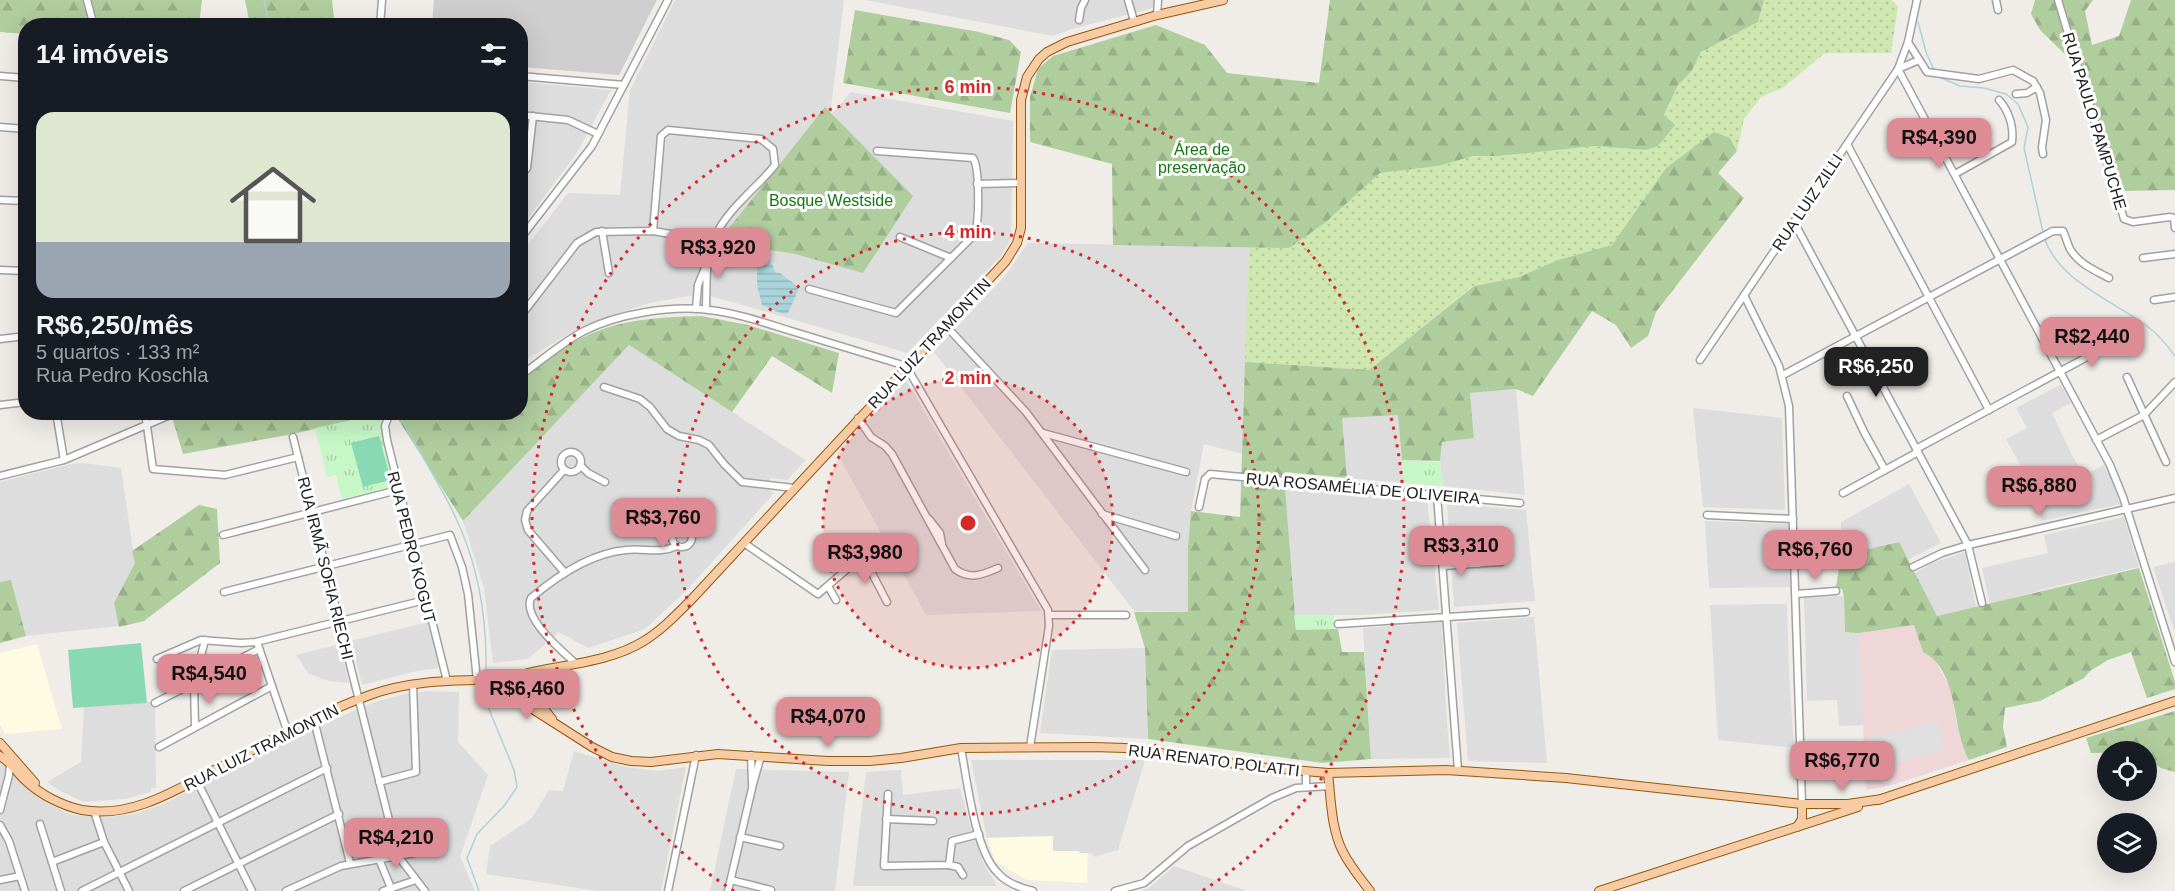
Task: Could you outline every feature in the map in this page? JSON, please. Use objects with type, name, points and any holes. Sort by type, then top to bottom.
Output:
[{"type":"main road","name":"RUA LUIZ TRAMONTIN","points":[[0,756],[30,784],[69,806],[94,811],[123,810],[141,806],[314,720],[358,699],[379,692],[413,684],[515,679],[528,673],[620,652],[651,636],[682,609],[1006,261],[1017,243],[1021,220],[1021,99],[1027,77],[1033,67],[1056,46],[1134,21],[1223,0]]},
{"type":"main road","name":"RUA LUIZ TRAMONTIN","points":[[527,685],[543,670]]},
{"type":"main road","points":[[515,679],[522,680],[527,685],[524,696],[518,698],[511,695],[508,686],[515,679]]},
{"type":"main road","name":"RUA LUIZ TRAMONTIN","points":[[479,680],[511,695]]},
{"type":"main road","name":"RUA RENATO POLATTI","points":[[527,685],[555,723]]},
{"type":"main road","name":"RUA RENATO POLATTI","points":[[511,695],[592,747],[622,759],[651,762],[696,755],[751,755],[870,761],[961,748],[1115,748],[1306,772],[1458,770],[1558,777],[1802,804],[1848,804],[1882,799]]},
{"type":"main road","points":[[1599,891],[2175,701]]},
{"type":"main road","name":"RUA LUIZ TRAMONTIN","points":[[0,743],[44,793]]},
{"type":"main road","points":[[1328,773],[1339,843],[1348,862],[1370,891]]},
{"type":"main road","points":[[1797,827],[1802,819],[1802,804]]},
{"type":"street","points":[[87,0],[92,18]]},
{"type":"street","points":[[381,18],[382,0]]},
{"type":"street","points":[[528,229],[587,152],[668,0]]},
{"type":"street","points":[[1079,20],[1085,0]]},
{"type":"street","points":[[1128,0],[1134,21]]},
{"type":"street","points":[[1156,15],[1158,0]]},
{"type":"street","name":"RUA LUIZ ZILLI","points":[[1700,360],[1898,69],[1908,42],[1917,0]]},
{"type":"street","points":[[1996,0],[1998,9]]},
{"type":"street","name":"RUA PAULO PAMPUCHE","points":[[2058,0],[2124,219],[2133,222],[2170,217],[2174,218],[2175,228]]},
{"type":"street","points":[[1908,42],[1926,71],[1979,79],[2013,70],[2033,81],[2043,103],[2046,120],[2043,154]]},
{"type":"street","points":[[1919,60],[1898,69],[2114,473],[2175,662]]},
{"type":"street","points":[[0,76],[18,77]]},
{"type":"street","points":[[528,77],[624,85]]},
{"type":"street","points":[[2016,94],[2027,93],[2037,87]]},
{"type":"street","points":[[1955,174],[2010,144],[2012,134],[2009,117],[2007,110],[1999,100]]},
{"type":"street","points":[[528,116],[568,120],[598,134]]},
{"type":"street","points":[[528,158],[532,116]]},
{"type":"street","points":[[0,127],[18,128]]},
{"type":"street","points":[[653,231],[663,132],[668,130],[761,139],[773,149],[775,165],[727,217],[711,241],[707,262],[706,309]]},
{"type":"street","points":[[1847,144],[1989,410]]},
{"type":"street","points":[[808,289],[896,313],[972,238],[977,228],[976,164],[970,157],[877,151]]},
{"type":"street","points":[[977,184],[1021,183]]},
{"type":"street","points":[[0,200],[18,201]]},
{"type":"street","points":[[1794,222],[1968,545],[1982,603]]},
{"type":"street","points":[[1783,375],[2057,230],[2062,231],[2078,259],[2087,267],[2109,278]]},
{"type":"street","points":[[602,231],[609,273]]},
{"type":"street","points":[[528,306],[577,243],[587,236],[602,231],[653,231],[711,241]]},
{"type":"street","points":[[900,237],[951,258]]},
{"type":"street","points":[[2143,258],[2175,254]]},
{"type":"street","points":[[696,309],[698,285],[707,262]]},
{"type":"street","points":[[0,270],[18,271]]},
{"type":"street","points":[[1744,295],[1783,375],[1789,406],[1802,804]]},
{"type":"street","points":[[2154,300],[2175,297]]},
{"type":"street","points":[[528,370],[569,340],[595,326],[648,313],[696,309],[746,317],[906,366],[1049,615],[1030,747]]},
{"type":"street","points":[[946,326],[1005,387],[1043,433],[1101,514],[1145,570]]},
{"type":"street","points":[[0,339],[18,337]]},
{"type":"street","points":[[1843,493],[2113,343]]},
{"type":"street","points":[[2127,376],[2166,462]]},
{"type":"street","points":[[2096,440],[2144,415],[2175,382]]},
{"type":"street","points":[[604,387],[640,399],[650,407],[667,429],[679,436],[710,445],[724,464],[742,482],[794,488]]},
{"type":"street","points":[[1847,396],[1885,470]]},
{"type":"street","points":[[0,405],[18,403]]},
{"type":"street","points":[[858,418],[871,437],[889,450],[951,565],[964,575],[976,576],[998,568]]},
{"type":"street","points":[[57,420],[64,460]]},
{"type":"street","points":[[146,420],[153,469],[225,476],[298,457]]},
{"type":"street","points":[[0,476],[64,460],[160,420]]},
{"type":"street","name":"RUA PEDRO KOGUT","points":[[386,420],[385,432],[398,490],[447,681]]},
{"type":"street","points":[[1043,433],[1186,472]]},
{"type":"street","name":"RUA IRMÃ SOFIA RIECHI","points":[[293,436],[398,856]]},
{"type":"street","points":[[566,453],[576,454],[580,459],[580,465],[574,472],[564,470],[561,461],[566,453]]},
{"type":"street","points":[[580,465],[594,477],[605,482]]},
{"type":"street","points":[[564,470],[527,511],[525,520],[528,530],[565,573]]},
{"type":"street","name":"RUA ROSAMÉLIA DE OLIVEIRA","points":[[1199,507],[1207,476],[1520,503]]},
{"type":"street","points":[[223,535],[398,490]]},
{"type":"street","points":[[1437,495],[1458,770]]},
{"type":"street","points":[[1913,567],[1942,553],[1968,545],[2175,498]]},
{"type":"street","points":[[1101,514],[1176,536]]},
{"type":"street","points":[[1707,515],[1793,519]]},
{"type":"street","points":[[225,592],[450,535],[462,567],[468,594],[479,680]]},
{"type":"street","points":[[744,543],[818,594],[873,547]]},
{"type":"street","points":[[575,663],[545,634],[529,606],[535,595],[565,573],[613,552],[634,549],[663,551],[677,546]]},
{"type":"street","points":[[864,556],[887,602]]},
{"type":"street","points":[[1443,566],[1479,564]]},
{"type":"street","points":[[828,586],[836,600]]},
{"type":"street","points":[[1796,594],[1836,591]]},
{"type":"street","points":[[155,703],[258,646],[425,600]]},
{"type":"street","points":[[1338,624],[1526,612]]},
{"type":"street","points":[[1049,615],[1126,615]]},
{"type":"street","points":[[195,726],[194,683],[205,640]]},
{"type":"street","points":[[157,658],[196,641],[258,646]]},
{"type":"street","points":[[258,646],[288,733]]},
{"type":"street","points":[[379,782],[416,772],[413,684]]},
{"type":"street","points":[[159,747],[272,686]]},
{"type":"street","points":[[314,720],[350,863]]},
{"type":"street","points":[[961,748],[979,834],[986,856],[996,872],[1011,884],[1033,891]]},
{"type":"street","points":[[668,891],[696,755]]},
{"type":"street","points":[[751,755],[753,784]]},
{"type":"street","points":[[728,891],[761,756]]},
{"type":"street","points":[[0,810],[10,764]]},
{"type":"street","points":[[82,891],[327,768]]},
{"type":"street","points":[[1306,772],[1306,787]]},
{"type":"street","points":[[9,775],[20,774]]},
{"type":"street","points":[[196,779],[252,891]]},
{"type":"street","points":[[1115,891],[1144,883],[1188,846],[1284,792],[1306,787],[1330,786]]},
{"type":"street","points":[[888,794],[884,866],[949,865],[957,867],[963,875]]},
{"type":"street","points":[[94,811],[104,842],[129,891]]},
{"type":"street","points":[[184,891],[339,814]]},
{"type":"street","points":[[886,819],[933,821]]},
{"type":"street","points":[[40,824],[61,891]]},
{"type":"street","points":[[0,825],[9,841],[25,891]]},
{"type":"street","points":[[949,865],[952,841],[979,834]]},
{"type":"street","points":[[740,837],[780,846]]},
{"type":"street","points":[[52,862],[104,842]]},
{"type":"street","points":[[286,891],[350,863],[415,853]]},
{"type":"street","points":[[398,856],[425,891]]},
{"type":"street","points":[[379,859],[391,888]]},
{"type":"street","points":[[0,880],[20,876]]},
{"type":"street","points":[[383,891],[416,880]]},
{"type":"street","points":[[731,880],[771,890]]},
{"type":"shaded area","points":[[434,0],[657,0],[619,75],[528,68],[528,18],[433,18]]},
{"type":"shaded area","points":[[675,0],[844,0],[830,116],[851,92],[1013,121],[1011,239],[1001,256],[907,353],[750,307],[706,295],[696,295],[649,303],[578,328],[528,359],[528,245],[568,193],[620,195],[630,90]]},
{"type":"shaded area","points":[[865,0],[1153,0],[1153,8],[1053,36]]},
{"type":"shaded area","points":[[528,83],[611,90],[576,154],[528,219]]},
{"type":"shaded area","points":[[1028,243],[1249,247],[1243,454],[1204,444],[1191,511],[1188,546],[1188,612],[1134,611],[934,352],[1005,276]]},
{"type":"shaded area","points":[[629,345],[806,460],[787,480],[770,478],[768,489],[774,493],[687,590],[645,629],[588,648],[559,632],[528,659],[493,663],[484,588],[463,521]]},
{"type":"shaded area","points":[[906,380],[1041,611],[926,615],[837,453]]},
{"type":"shaded area","points":[[2060,385],[2071,403],[2052,413],[2073,457],[2084,475],[2104,465],[2112,479],[2120,504],[2041,521],[2038,497],[2006,439],[2027,428],[2016,408]]},
{"type":"shaded area","points":[[1516,389],[1525,495],[1443,486],[1440,462],[1442,442],[1474,438],[1470,393]]},
{"type":"shaded area","points":[[1693,408],[1782,418],[1785,510],[1703,507]]},
{"type":"shaded area","points":[[1398,414],[1404,483],[1347,478],[1341,418]]},
{"type":"shaded area","points":[[84,463],[121,468],[135,563],[114,603],[119,626],[26,636],[11,580],[0,582],[0,482],[71,464]]},
{"type":"shaded area","points":[[1909,484],[1941,543],[1907,560],[1898,542],[1841,555],[1841,522]]},
{"type":"shaded area","points":[[1285,487],[1427,499],[1439,610],[1360,615],[1294,615]]},
{"type":"shaded area","points":[[1447,504],[1526,510],[1535,601],[1454,607]]},
{"type":"shaded area","points":[[2124,517],[2139,567],[1990,604],[1982,568],[2048,553],[2044,535]]},
{"type":"shaded area","points":[[1705,521],[1789,524],[1790,587],[1709,588]]},
{"type":"shaded area","points":[[1965,552],[1976,607],[1937,616],[1914,574],[1932,563]]},
{"type":"shaded area","points":[[2175,562],[2175,633],[2153,567]]},
{"type":"shaded area","points":[[1844,596],[1845,632],[1859,633],[1864,725],[1839,726],[1837,700],[1807,701],[1804,598]]},
{"type":"shaded area","points":[[1787,604],[1794,748],[1718,740],[1710,605]]},
{"type":"shaded area","points":[[1534,617],[1547,763],[1468,761],[1457,623]]},
{"type":"shaded area","points":[[428,622],[439,668],[416,671],[362,685],[351,641]]},
{"type":"shaded area","points":[[1442,622],[1450,758],[1371,759],[1363,628]]},
{"type":"shaded area","points":[[1914,625],[1923,652],[1933,657],[1951,689],[1956,720],[1969,760],[1895,784],[1866,790],[1859,633]]},
{"type":"shaded area","points":[[37,644],[62,729],[5,734],[0,725],[0,653]]},
{"type":"shaded area","points":[[340,644],[349,683],[329,681],[309,674],[296,655]]},
{"type":"shaded area","points":[[1145,648],[1148,739],[1040,733],[1052,650]]},
{"type":"shaded area","points":[[428,691],[459,692],[458,742],[488,775],[460,857],[475,891],[0,891],[0,763],[50,804],[69,814],[100,818],[133,814],[161,805],[323,724],[375,702]]},
{"type":"shaded area","points":[[155,702],[156,788],[151,788],[151,792],[125,799],[84,802],[47,782],[81,762],[84,707]]},
{"type":"shaded area","points":[[1936,720],[1945,749],[1876,769],[1867,738],[1891,731],[1892,734]]},
{"type":"shaded area","points":[[574,751],[626,767],[658,771],[686,767],[661,891],[597,891],[486,874],[490,846],[531,819],[549,790],[563,791]]},
{"type":"shaded area","points":[[971,760],[1145,760],[1118,850],[1095,857],[1093,854],[1078,851],[1053,851],[1053,836],[987,838]]},
{"type":"shaded area","points":[[736,769],[849,772],[835,891],[710,891]]},
{"type":"shaded area","points":[[901,770],[903,795],[960,788],[973,835],[984,864],[997,886],[853,886],[866,772]]},
{"type":"shaded area","points":[[1053,836],[1053,851],[1088,853],[1087,883],[1026,880],[995,861],[987,838]]},
{"type":"shaded area","points":[[1174,866],[1247,891],[1140,891],[1149,888]]},
{"type":"green space","points":[[0,0],[202,0],[200,18],[18,18],[18,33],[0,32]]},
{"type":"green space","points":[[245,0],[332,0],[334,18],[249,18]]},
{"type":"green space","name":"Área de preservação","points":[[1330,0],[1764,0],[1758,22],[1701,52],[1691,72],[1678,85],[1664,115],[1675,125],[1658,146],[1646,150],[1595,146],[1499,156],[1473,156],[1438,166],[1380,173],[1325,223],[1289,248],[1113,245],[1112,164],[1030,142],[1030,97],[1038,69],[1053,56],[1156,25],[1205,45],[1227,73],[1319,83]]},
{"type":"green space","points":[[1764,0],[1891,0],[1898,6],[1891,53],[1825,53],[1784,87],[1761,97],[1744,119],[1737,151],[1730,138],[1666,168],[1612,245],[1558,260],[1519,277],[1473,286],[1369,370],[1245,362],[1249,247],[1289,248],[1325,223],[1380,173],[1438,166],[1473,156],[1499,156],[1595,146],[1646,150],[1658,146],[1674,125],[1664,116],[1678,85],[1691,72],[1701,52],[1758,22]]},
{"type":"green space","points":[[2035,0],[2093,0],[2085,11],[2092,45],[2119,36],[2131,0],[2175,0],[2175,190],[2125,191],[2075,64],[2040,30],[2031,14]]},
{"type":"green space","points":[[855,10],[979,32],[1009,40],[1021,52],[1010,113],[843,83]]},
{"type":"green space","name":"Bosque Westside","points":[[825,107],[913,196],[863,273],[795,254],[748,246],[722,237]]},
{"type":"green space","points":[[1714,132],[1730,138],[1737,151],[1718,173],[1744,198],[1656,312],[1648,336],[1631,348],[1616,325],[1592,311],[1533,396],[1516,389],[1470,393],[1474,438],[1442,442],[1440,461],[1402,460],[1398,415],[1342,418],[1347,478],[1285,472],[1296,629],[1338,629],[1342,652],[1364,652],[1371,759],[1323,763],[1148,739],[1145,648],[1134,612],[1188,612],[1188,546],[1191,511],[1240,517],[1245,362],[1369,370],[1474,286],[1519,277],[1558,260],[1612,245],[1666,168]]},
{"type":"green space","points":[[701,316],[748,325],[839,353],[832,393],[772,356],[732,412],[629,345],[463,521],[399,420],[528,420],[528,375],[554,355],[598,331],[631,322],[666,317]]},
{"type":"green space","points":[[173,420],[354,420],[293,434],[183,454]]},
{"type":"green space","points":[[352,420],[384,420],[381,433],[394,487],[342,499],[336,475],[327,477],[315,428]]},
{"type":"green space","points":[[379,436],[391,480],[363,487],[351,443]]},
{"type":"green space","points":[[1402,460],[1440,462],[1443,486],[1404,483]]},
{"type":"green space","points":[[199,505],[217,509],[220,563],[144,621],[119,627],[114,603],[135,563],[132,551]]},
{"type":"green space","points":[[1899,542],[1937,616],[2139,568],[2175,682],[2175,689],[2147,698],[2131,652],[2108,660],[2090,671],[2084,678],[2040,701],[2005,708],[2003,727],[2007,747],[1969,760],[1963,747],[1949,686],[1935,661],[1923,652],[1914,625],[1859,633],[1845,632],[1844,596],[1842,589],[1836,587],[1841,555]]},
{"type":"green space","points":[[11,580],[26,636],[0,643],[0,582]]},
{"type":"green space","points":[[1294,615],[1334,615],[1335,629],[1296,630]]},
{"type":"green space","points":[[141,643],[147,703],[73,708],[68,650]]},
{"type":"green space","points":[[2175,711],[2175,772],[2157,765],[2157,741],[2097,741],[2097,753],[2091,753],[2086,738]]},
{"type":"water","points":[[764,254],[768,256],[776,273],[780,273],[797,286],[798,291],[788,313],[783,314],[762,305],[757,285],[757,259]]},
{"type":"waterway","points":[[264,0],[268,18]]},
{"type":"waterway","points":[[1918,22],[1926,52],[1934,70]]},
{"type":"waterway","points":[[1937,76],[1960,86],[1984,88],[2006,94],[2018,104],[2028,127],[2024,148],[2043,232]]},
{"type":"waterway","points":[[2044,237],[2061,266],[2074,278],[2147,326],[2175,356]]},
{"type":"waterway","points":[[402,420],[434,475],[469,552],[483,611],[486,671]]},
{"type":"waterway","points":[[479,891],[467,858],[477,834],[504,806],[517,787],[514,770],[486,702]]}]
